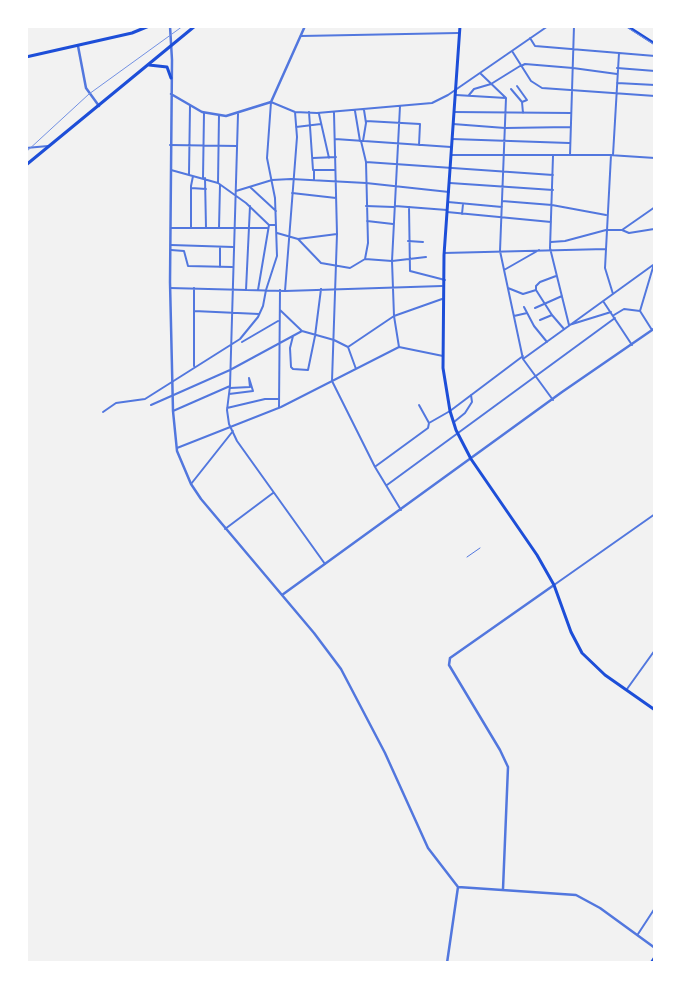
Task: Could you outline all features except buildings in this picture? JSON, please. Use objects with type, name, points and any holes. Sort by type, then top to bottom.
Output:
[{"type":"main road","points":[[26,57],[78,46],[149,26]]},
{"type":"main road","points":[[26,165],[195,26]]},
{"type":"main road","points":[[460,26],[444,253],[443,356],[445,386],[450,411],[458,434],[471,458],[537,555],[554,585],[571,632],[582,654],[626,691],[655,710]]},
{"type":"main road","points":[[627,26],[655,44]]},
{"type":"main road","points":[[146,66],[155,64],[164,66],[170,71],[171,78]]},
{"type":"main road","points":[[651,963],[655,957]]},
{"type":"street","points":[[170,26],[172,44],[170,94],[170,288],[173,411],[176,448],[191,484],[225,529],[282,595],[341,670],[385,753],[428,848],[458,887],[447,963]]},
{"type":"street","points":[[103,412],[116,403],[146,399],[194,366],[230,345],[250,328],[259,314],[277,256],[276,211],[267,158],[271,102],[305,26]]},
{"type":"street","points":[[170,94],[204,112],[219,115],[238,114],[271,102],[295,112],[318,113],[432,103],[548,26]]},
{"type":"street","points":[[570,156],[574,26]]},
{"type":"street","points":[[301,36],[459,33]]},
{"type":"street","points":[[530,38],[535,46],[655,56]]},
{"type":"street","points":[[78,46],[86,88],[98,106]]},
{"type":"street","points":[[512,51],[530,81],[537,86],[572,91],[655,96]]},
{"type":"street","points":[[613,294],[605,268],[606,215],[612,155],[618,53]]},
{"type":"street","points":[[469,95],[474,89],[491,84],[525,64],[617,74]]},
{"type":"street","points":[[618,68],[655,71]]},
{"type":"street","points":[[479,73],[506,98],[500,251],[523,357],[552,400]]},
{"type":"street","points":[[616,83],[655,85]]},
{"type":"street","points":[[517,86],[527,100],[522,102]]},
{"type":"street","points":[[511,89],[522,102],[523,113]]},
{"type":"street","points":[[454,95],[506,98]]},
{"type":"street","points":[[189,174],[190,106]]},
{"type":"street","points":[[399,347],[394,316],[392,261],[400,106]]},
{"type":"street","points":[[361,141],[366,121],[364,110]]},
{"type":"street","points":[[355,111],[366,162],[368,243],[365,259]]},
{"type":"street","points":[[204,112],[206,228]]},
{"type":"street","points":[[285,290],[296,127],[295,112]]},
{"type":"street","points":[[309,112],[314,180]]},
{"type":"street","points":[[454,112],[571,113]]},
{"type":"street","points":[[318,113],[329,158]]},
{"type":"street","points":[[334,113],[337,234],[332,381],[375,467],[401,510]]},
{"type":"street","points":[[238,114],[231,290],[230,387],[227,408],[230,426],[237,441],[325,564]]},
{"type":"street","points":[[219,115],[219,228]]},
{"type":"street","points":[[366,121],[420,124],[419,144]]},
{"type":"street","points":[[296,127],[322,124]]},
{"type":"street","points":[[453,124],[505,128],[571,127]]},
{"type":"street","points":[[452,139],[505,142],[570,142]]},
{"type":"street","points":[[335,140],[419,144],[451,148]]},
{"type":"street","points":[[26,148],[52,144]]},
{"type":"street","points":[[170,145],[237,146]]},
{"type":"street","points":[[640,311],[655,264],[655,148]]},
{"type":"street","points":[[451,155],[612,155],[655,158]]},
{"type":"street","points":[[553,156],[550,248],[569,325]]},
{"type":"street","points":[[313,158],[336,158]]},
{"type":"street","points":[[366,162],[553,175]]},
{"type":"street","points":[[171,170],[219,183],[235,193],[250,206],[268,227],[258,290]]},
{"type":"street","points":[[314,170],[336,170]]},
{"type":"street","points":[[191,228],[191,188],[193,176]]},
{"type":"street","points":[[235,193],[272,180],[293,179],[356,184],[366,183],[449,192]]},
{"type":"street","points":[[449,183],[503,185],[553,190]]},
{"type":"street","points":[[250,187],[276,211]]},
{"type":"street","points":[[191,188],[206,189]]},
{"type":"street","points":[[292,193],[336,198]]},
{"type":"street","points":[[502,201],[552,205],[606,215]]},
{"type":"street","points":[[448,202],[502,207]]},
{"type":"street","points":[[462,214],[463,203]]},
{"type":"street","points":[[246,290],[250,206]]},
{"type":"street","points":[[366,206],[409,207],[551,222]]},
{"type":"street","points":[[409,207],[408,241],[410,271],[445,280]]},
{"type":"street","points":[[622,230],[655,208]]},
{"type":"street","points":[[367,221],[393,224]]},
{"type":"street","points":[[171,228],[248,228],[276,225]]},
{"type":"street","points":[[550,242],[565,241],[606,230],[622,230],[629,233],[655,230]]},
{"type":"street","points":[[277,232],[298,239],[337,234]]},
{"type":"street","points":[[298,239],[321,263],[336,267],[350,268],[365,259],[392,261],[426,257]]},
{"type":"street","points":[[408,241],[423,242]]},
{"type":"street","points":[[565,241],[565,248]]},
{"type":"street","points":[[171,245],[233,247]]},
{"type":"street","points":[[220,246],[220,267]]},
{"type":"street","points":[[444,253],[550,248],[606,249]]},
{"type":"street","points":[[504,270],[541,249]]},
{"type":"street","points":[[171,250],[184,251],[188,266],[232,267]]},
{"type":"street","points":[[375,467],[428,428],[429,423],[450,411],[655,264]]},
{"type":"street","points":[[557,275],[540,282],[536,286],[536,290],[544,304],[564,329]]},
{"type":"street","points":[[170,288],[285,290],[445,286]]},
{"type":"street","points":[[194,288],[194,366]]},
{"type":"street","points":[[508,288],[523,294],[536,290]]},
{"type":"street","points":[[294,335],[290,353],[291,367],[296,370],[305,371],[309,368],[316,336],[321,289]]},
{"type":"street","points":[[279,408],[278,321],[280,290]]},
{"type":"street","points":[[535,308],[562,296]]},
{"type":"street","points":[[348,346],[394,316],[445,298]]},
{"type":"street","points":[[603,301],[632,345]]},
{"type":"street","points":[[524,307],[547,342]]},
{"type":"street","points":[[279,309],[302,331],[348,346],[356,368]]},
{"type":"street","points":[[282,595],[552,400],[654,329],[640,311],[624,310],[536,377],[386,486]]},
{"type":"street","points":[[194,311],[231,311],[259,314]]},
{"type":"street","points":[[569,325],[611,312]]},
{"type":"street","points":[[514,316],[527,313]]},
{"type":"street","points":[[540,320],[552,315]]},
{"type":"street","points":[[242,342],[278,321]]},
{"type":"street","points":[[151,404],[230,370],[302,331]]},
{"type":"street","points":[[176,448],[279,408],[399,347],[443,356]]},
{"type":"street","points":[[173,411],[230,387],[250,387],[249,378],[251,380],[253,391],[229,394]]},
{"type":"street","points":[[454,422],[465,413],[472,402],[471,395]]},
{"type":"street","points":[[227,408],[265,399],[280,399]]},
{"type":"street","points":[[419,405],[429,423]]},
{"type":"street","points":[[191,484],[233,431]]},
{"type":"street","points":[[225,529],[274,493]]},
{"type":"street","points":[[503,888],[508,767],[500,750],[448,665],[450,658],[655,514]]},
{"type":"street","points":[[467,557],[480,548]]},
{"type":"street","points":[[626,691],[655,650]]},
{"type":"street","points":[[458,887],[503,888],[576,895],[596,905],[655,948]]},
{"type":"street","points":[[638,934],[655,908]]},
{"type":"railway","points":[[26,152],[89,94],[183,26]]},
{"type":"railway","points":[[625,26],[655,45]]}]
